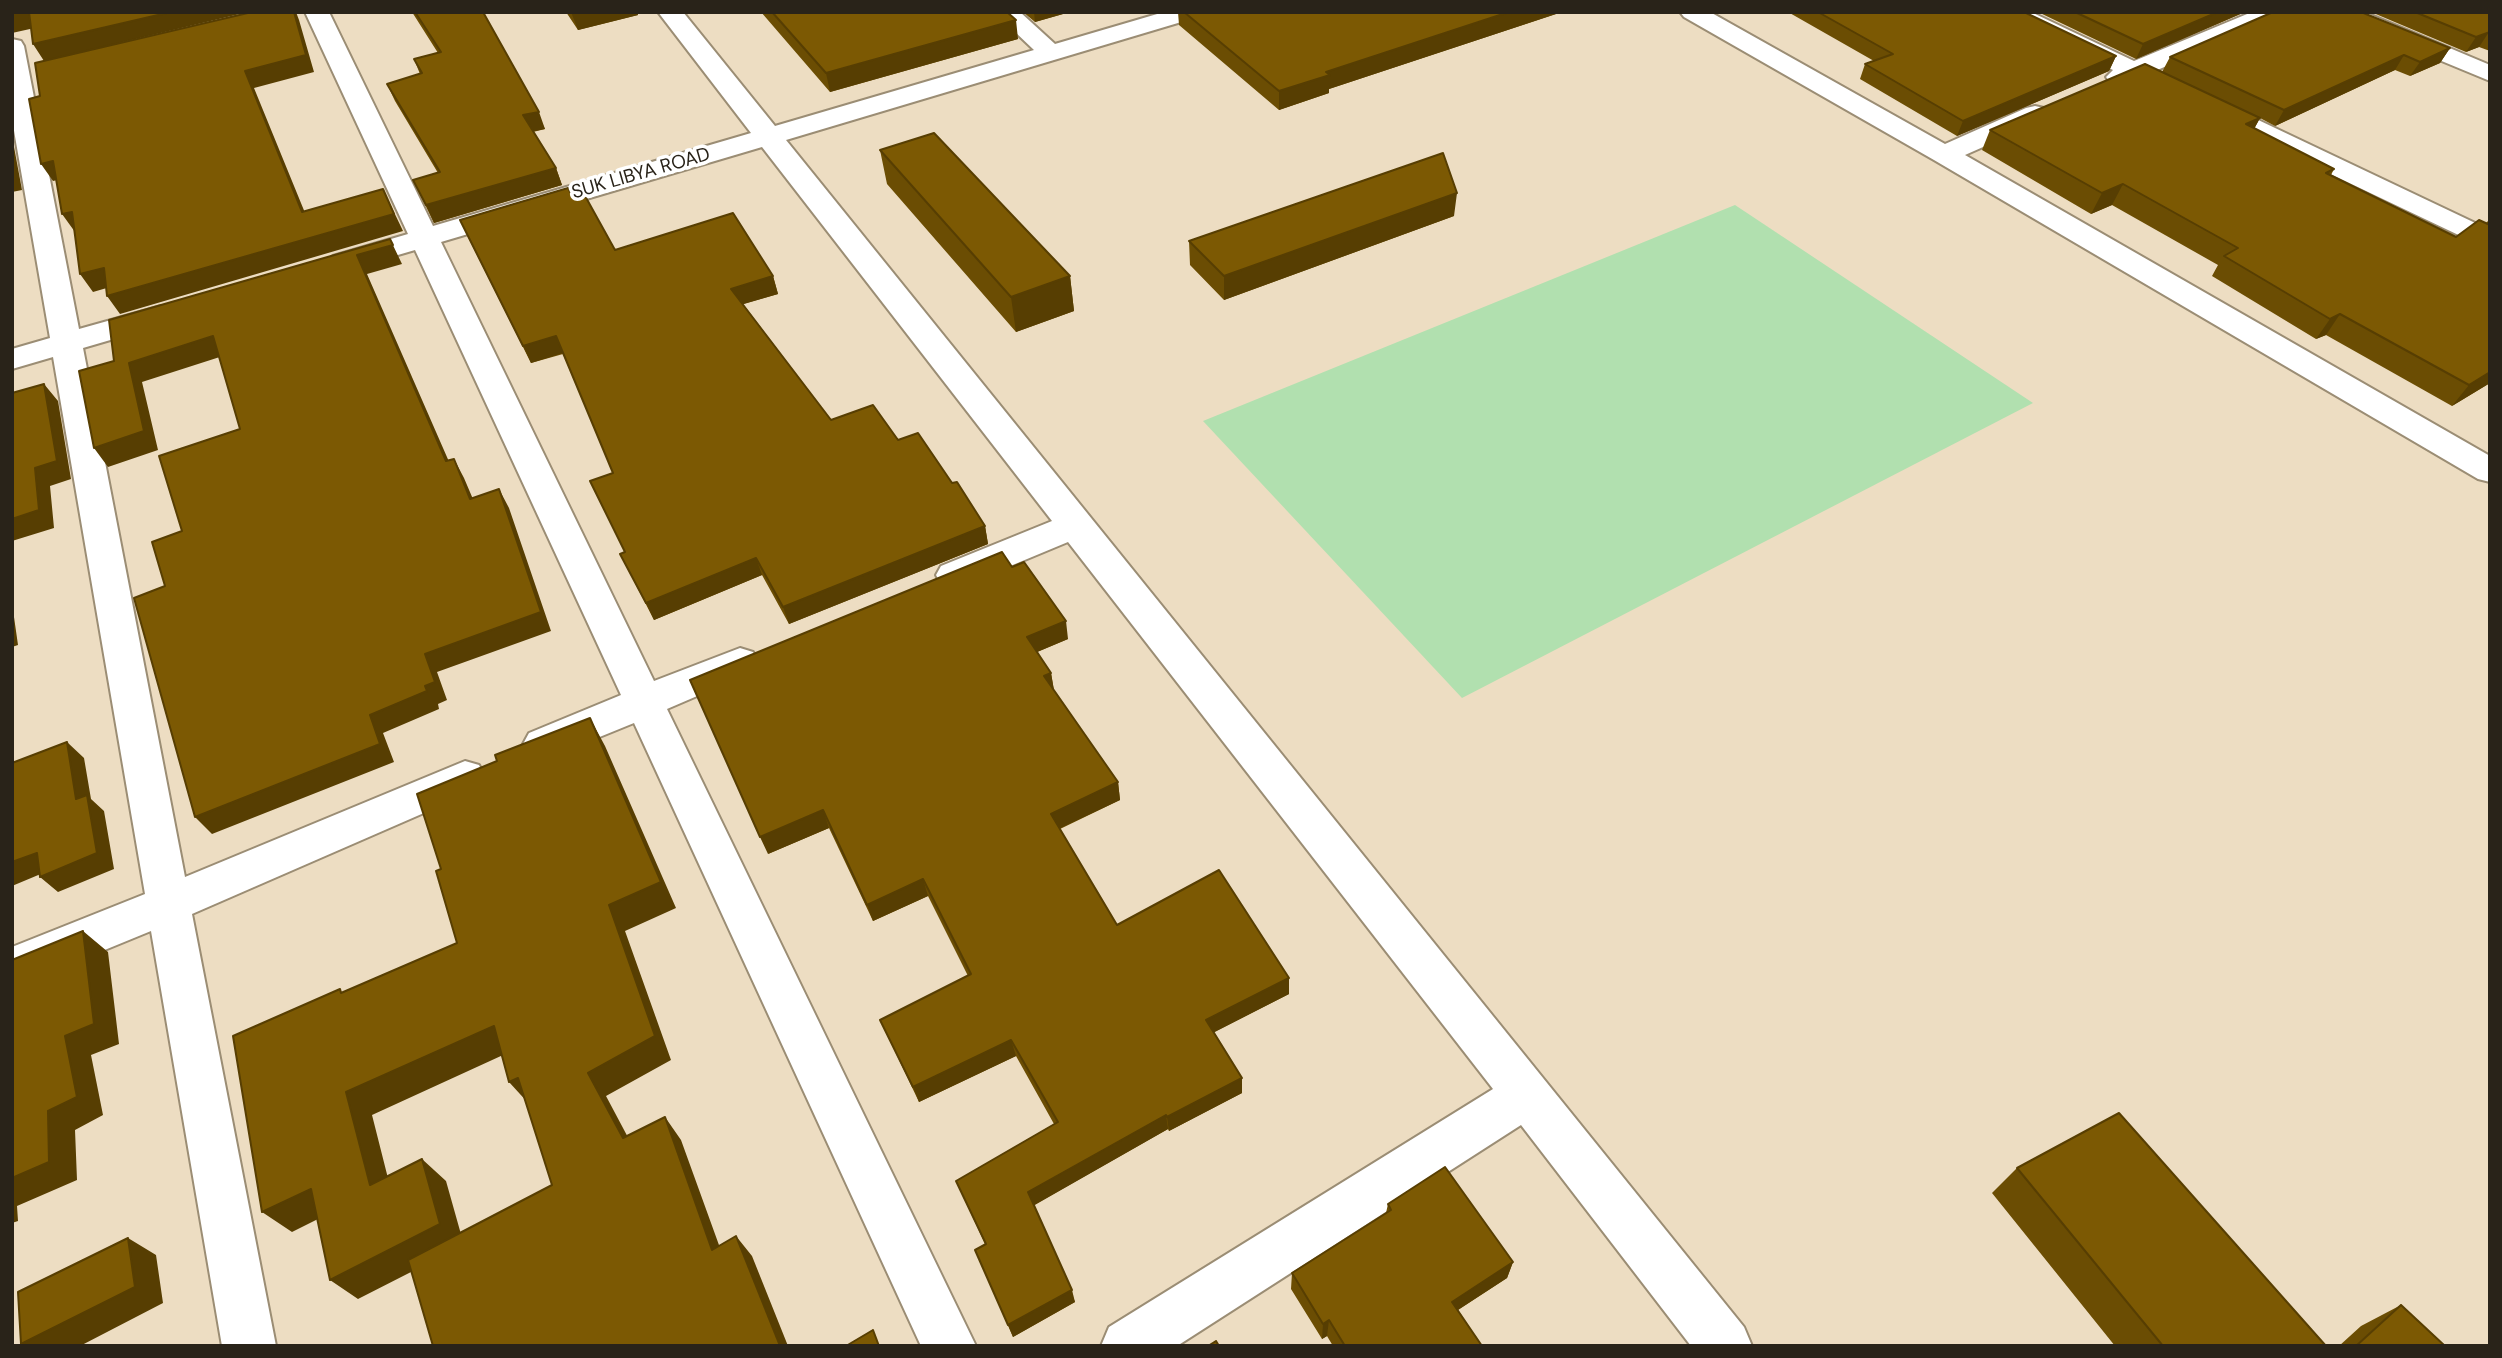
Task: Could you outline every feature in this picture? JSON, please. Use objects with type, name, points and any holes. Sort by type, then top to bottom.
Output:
[{"type":"street","points":[[317,12],[949,1346]]},
{"type":"street","points":[[670,12],[1725,1346]]},
{"type":"street","points":[[1006,12],[1051,53]]},
{"type":"street","name":"SUK LIBYA ROAD","points":[[318,269],[1190,12]]},
{"type":"street","points":[[1692,12],[1944,154],[2488,469]]},
{"type":"street","points":[[2011,12],[2490,241]]},
{"type":"street","points":[[2096,87],[2273,12]]},
{"type":"street","points":[[2343,12],[2490,74]]},
{"type":"street","points":[[22,68],[67,343],[249,1346]]},
{"type":"street","points":[[1944,154],[2058,104]]},
{"type":"street","points":[[12,359],[186,308]]},
{"type":"street","points":[[923,587],[1076,525]]},
{"type":"street","points":[[12,968],[771,650]]},
{"type":"street","points":[[1128,1346],[1526,1095]]},
{"type":"green space","points":[[1735,205],[2033,403],[1462,698],[1203,421]]},
{"type":"building","points":[[29,12],[171,12],[33,44]]},
{"type":"building","points":[[252,12],[294,12],[306,55],[245,71],[302,212],[383,189],[394,214],[107,296],[104,268],[80,274],[72,212],[62,214],[53,161],[41,164],[29,99],[40,96],[35,63]]},
{"type":"building","points":[[415,12],[483,12],[539,112],[523,115],[556,168],[426,205],[413,180],[440,172],[387,84],[422,73],[414,59],[441,52]]},
{"type":"building","points":[[772,12],[1007,12],[1016,20],[826,73]]},
{"type":"building","points":[[1184,12],[1509,12],[1326,72],[1330,75],[1279,91]]},
{"type":"building","points":[[1818,12],[2024,12],[2116,56],[1963,121],[1865,64],[1893,54]]},
{"type":"building","points":[[2075,12],[2218,12],[2143,44]]},
{"type":"building","points":[[2273,12],[2361,12],[2450,48],[2420,62],[2404,55],[2284,110],[2170,57]]},
{"type":"building","points":[[2415,12],[2490,12],[2490,32],[2476,37]]},
{"type":"building","points":[[2145,64],[2260,118],[2246,124],[2334,169],[2326,173],[2456,237],[2479,220],[2490,225],[2490,372],[2469,385],[2340,314],[2330,319],[2224,256],[2238,248],[2123,184],[2102,193],[1990,130]]},
{"type":"building","points":[[934,133],[1070,276],[1011,297],[880,150]]},
{"type":"building","points":[[1443,153],[1457,193],[1224,276],[1189,241]]},
{"type":"building","points":[[568,188],[573,197],[584,194],[615,250],[733,213],[773,276],[731,289],[831,420],[873,405],[898,440],[918,433],[952,483],[957,482],[985,526],[783,607],[756,558],[646,603],[620,554],[625,552],[590,481],[613,473],[556,336],[523,346],[460,220]]},
{"type":"building","points":[[390,239],[393,245],[357,255],[446,461],[454,459],[470,499],[499,489],[541,612],[425,654],[435,682],[425,686],[427,691],[370,715],[380,744],[195,817],[134,598],[165,586],[152,542],[182,531],[159,456],[240,429],[213,336],[129,363],[144,431],[94,448],[79,371],[114,361],[109,320]]},
{"type":"building","points":[[44,384],[57,461],[35,468],[39,510],[12,519],[12,393]]},
{"type":"building","points":[[1002,552],[1012,567],[1024,562],[1066,621],[1027,637],[1051,673],[1044,676],[1118,782],[1051,814],[1117,925],[1219,870],[1289,978],[1206,1020],[1242,1078],[1167,1117],[1166,1115],[1028,1192],[1072,1290],[1008,1325],[975,1250],[986,1244],[956,1181],[1058,1122],[1011,1040],[913,1087],[880,1020],[971,974],[923,879],[867,905],[823,810],[760,837],[690,680]]},
{"type":"building","points":[[590,718],[661,882],[609,905],[655,1036],[588,1073],[623,1138],[665,1117],[712,1250],[736,1236],[780,1346],[433,1346],[408,1260],[552,1185],[518,1078],[509,1082],[494,1026],[346,1092],[370,1185],[422,1159],[440,1224],[330,1280],[311,1189],[262,1212],[233,1036],[340,989],[341,993],[457,943],[436,871],[441,869],[417,794],[497,761],[495,755]]},
{"type":"building","points":[[67,742],[76,799],[87,795],[97,853],[40,877],[37,853],[12,862],[12,763]]},
{"type":"building","points":[[83,931],[94,1024],[65,1036],[77,1097],[48,1111],[49,1162],[12,1178],[12,960]]},
{"type":"building","points":[[2119,1113],[2326,1346],[2163,1346],[2017,1168]]},
{"type":"building","points":[[1445,1167],[1513,1262],[1452,1302],[1482,1346],[1345,1346],[1329,1320],[1323,1324],[1292,1273],[1391,1210],[1388,1204]]},
{"type":"building","points":[[128,1238],[135,1287],[21,1344],[18,1292]]},
{"type":"building","points":[[2401,1305],[2445,1346],[2356,1346]]},
{"type":"building","points":[[873,1330],[879,1346],[846,1346]]}]
